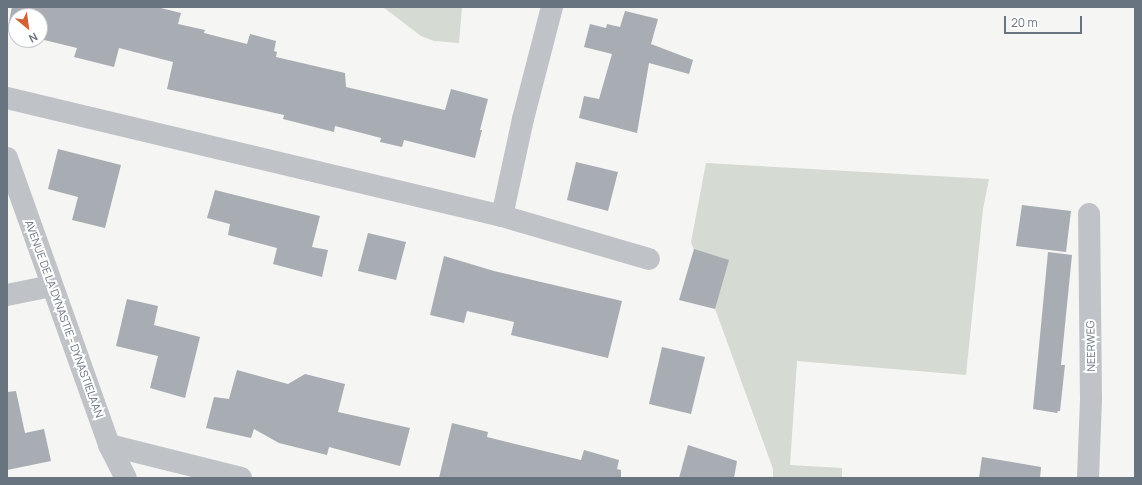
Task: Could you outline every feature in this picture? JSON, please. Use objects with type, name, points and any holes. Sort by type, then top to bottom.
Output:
[{"type":"street","points":[[502,216],[523,119],[552,7]]},
{"type":"street","points":[[7,98],[502,216],[649,259]]},
{"type":"street","name":"AVENUE DE LA DYNASTIE - DYNASTIELAAN","points":[[7,158],[51,286],[109,445],[126,478]]},
{"type":"street","name":"NEERWEG","points":[[1088,478],[1091,399],[1090,214]]},
{"type":"street","points":[[7,295],[51,286]]},
{"type":"street","points":[[109,445],[241,478]]},
{"type":"shaded area","points":[[383,7],[462,7],[459,43],[434,41],[421,36]]},
{"type":"shaded area","points":[[706,163],[989,179],[983,209],[966,375],[797,361],[790,465],[842,468],[842,478],[773,478],[773,469],[691,242]]},
{"type":"building","points":[[157,7],[181,13],[178,24],[205,30],[204,33],[247,44],[250,34],[276,41],[274,51],[277,52],[276,57],[345,73],[346,87],[445,110],[451,89],[488,99],[475,158],[404,140],[402,147],[380,142],[381,138],[335,126],[334,132],[283,119],[284,115],[167,89],[173,62],[119,48],[114,67],[74,57],[77,48],[48,41],[48,8],[12,8]]},
{"type":"building","points":[[625,11],[658,19],[651,44],[693,60],[689,74],[649,63],[637,133],[579,118],[584,96],[599,99],[612,54],[584,47],[590,24],[606,28],[607,24],[620,27]]},
{"type":"building","points":[[58,149],[121,165],[105,228],[72,220],[78,197],[48,189]]},
{"type":"building","points":[[576,162],[618,172],[608,211],[567,200]]},
{"type":"building","points":[[215,190],[320,216],[312,247],[328,250],[322,277],[273,264],[277,248],[228,235],[230,224],[207,218]]},
{"type":"building","points":[[1022,205],[1071,211],[1066,252],[1016,246]]},
{"type":"building","points":[[368,233],[406,242],[396,280],[358,271]]},
{"type":"building","points":[[694,249],[729,260],[715,309],[679,300]]},
{"type":"building","points":[[1048,252],[1072,255],[1061,365],[1065,365],[1060,411],[1057,413],[1033,409]]},
{"type":"building","points":[[444,256],[494,271],[622,301],[608,358],[511,335],[514,322],[467,311],[464,323],[430,315]]},
{"type":"building","points":[[127,299],[158,306],[154,325],[200,337],[185,398],[150,388],[158,356],[116,346]]},
{"type":"building","points":[[662,347],[705,357],[691,414],[649,404]]},
{"type":"building","points":[[237,370],[288,384],[305,374],[345,384],[338,412],[410,428],[400,466],[329,447],[327,455],[279,443],[254,429],[251,438],[206,428],[214,397],[229,399]]},
{"type":"building","points":[[16,391],[25,433],[44,429],[51,461],[7,470],[7,392]]},
{"type":"building","points":[[452,423],[488,432],[487,437],[581,460],[584,450],[619,460],[617,469],[621,470],[621,478],[439,478]]},
{"type":"building","points":[[688,445],[737,461],[734,478],[679,478]]},
{"type":"building","points":[[982,457],[1041,467],[1040,478],[979,478]]}]
